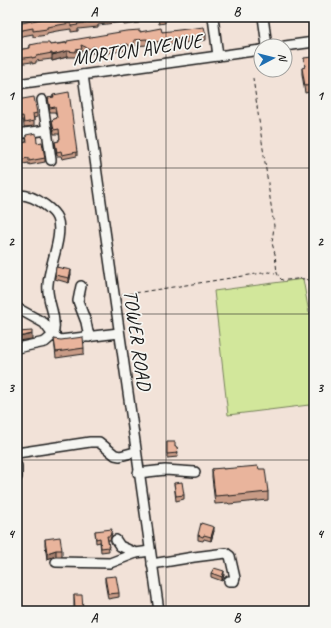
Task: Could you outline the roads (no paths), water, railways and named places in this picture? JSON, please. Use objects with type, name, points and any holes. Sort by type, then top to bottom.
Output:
[{"type":"street","points":[[213,17],[218,56]]},
{"type":"street","points":[[263,17],[266,38]]},
{"type":"street","points":[[293,45],[314,42]]},
{"type":"street","name":"MORTON AVENUE","points":[[17,84],[253,51]]},
{"type":"street","name":"TOWER ROAD","points":[[83,75],[138,473],[159,611]]},
{"type":"street","points":[[42,100],[51,160]]},
{"type":"street","points":[[17,134],[46,130]]},
{"type":"street","points":[[17,195],[36,198],[58,218],[58,242],[48,284],[48,296],[54,323],[53,335],[45,342],[17,348]]},
{"type":"street","points":[[81,286],[78,301],[88,326],[89,337]]},
{"type":"street","points":[[17,308],[44,323],[53,335],[60,340],[119,333]]},
{"type":"street","points":[[17,453],[90,442],[99,442],[115,455],[120,456],[136,452]]},
{"type":"street","points":[[17,466],[17,478]]},
{"type":"street","points":[[138,473],[175,470],[195,472]]},
{"type":"street","points":[[116,540],[120,546],[136,553]]},
{"type":"street","points":[[56,562],[110,563],[136,553],[150,551]]},
{"type":"street","points":[[152,564],[226,553],[230,556],[235,578],[234,581],[229,581]]}]
